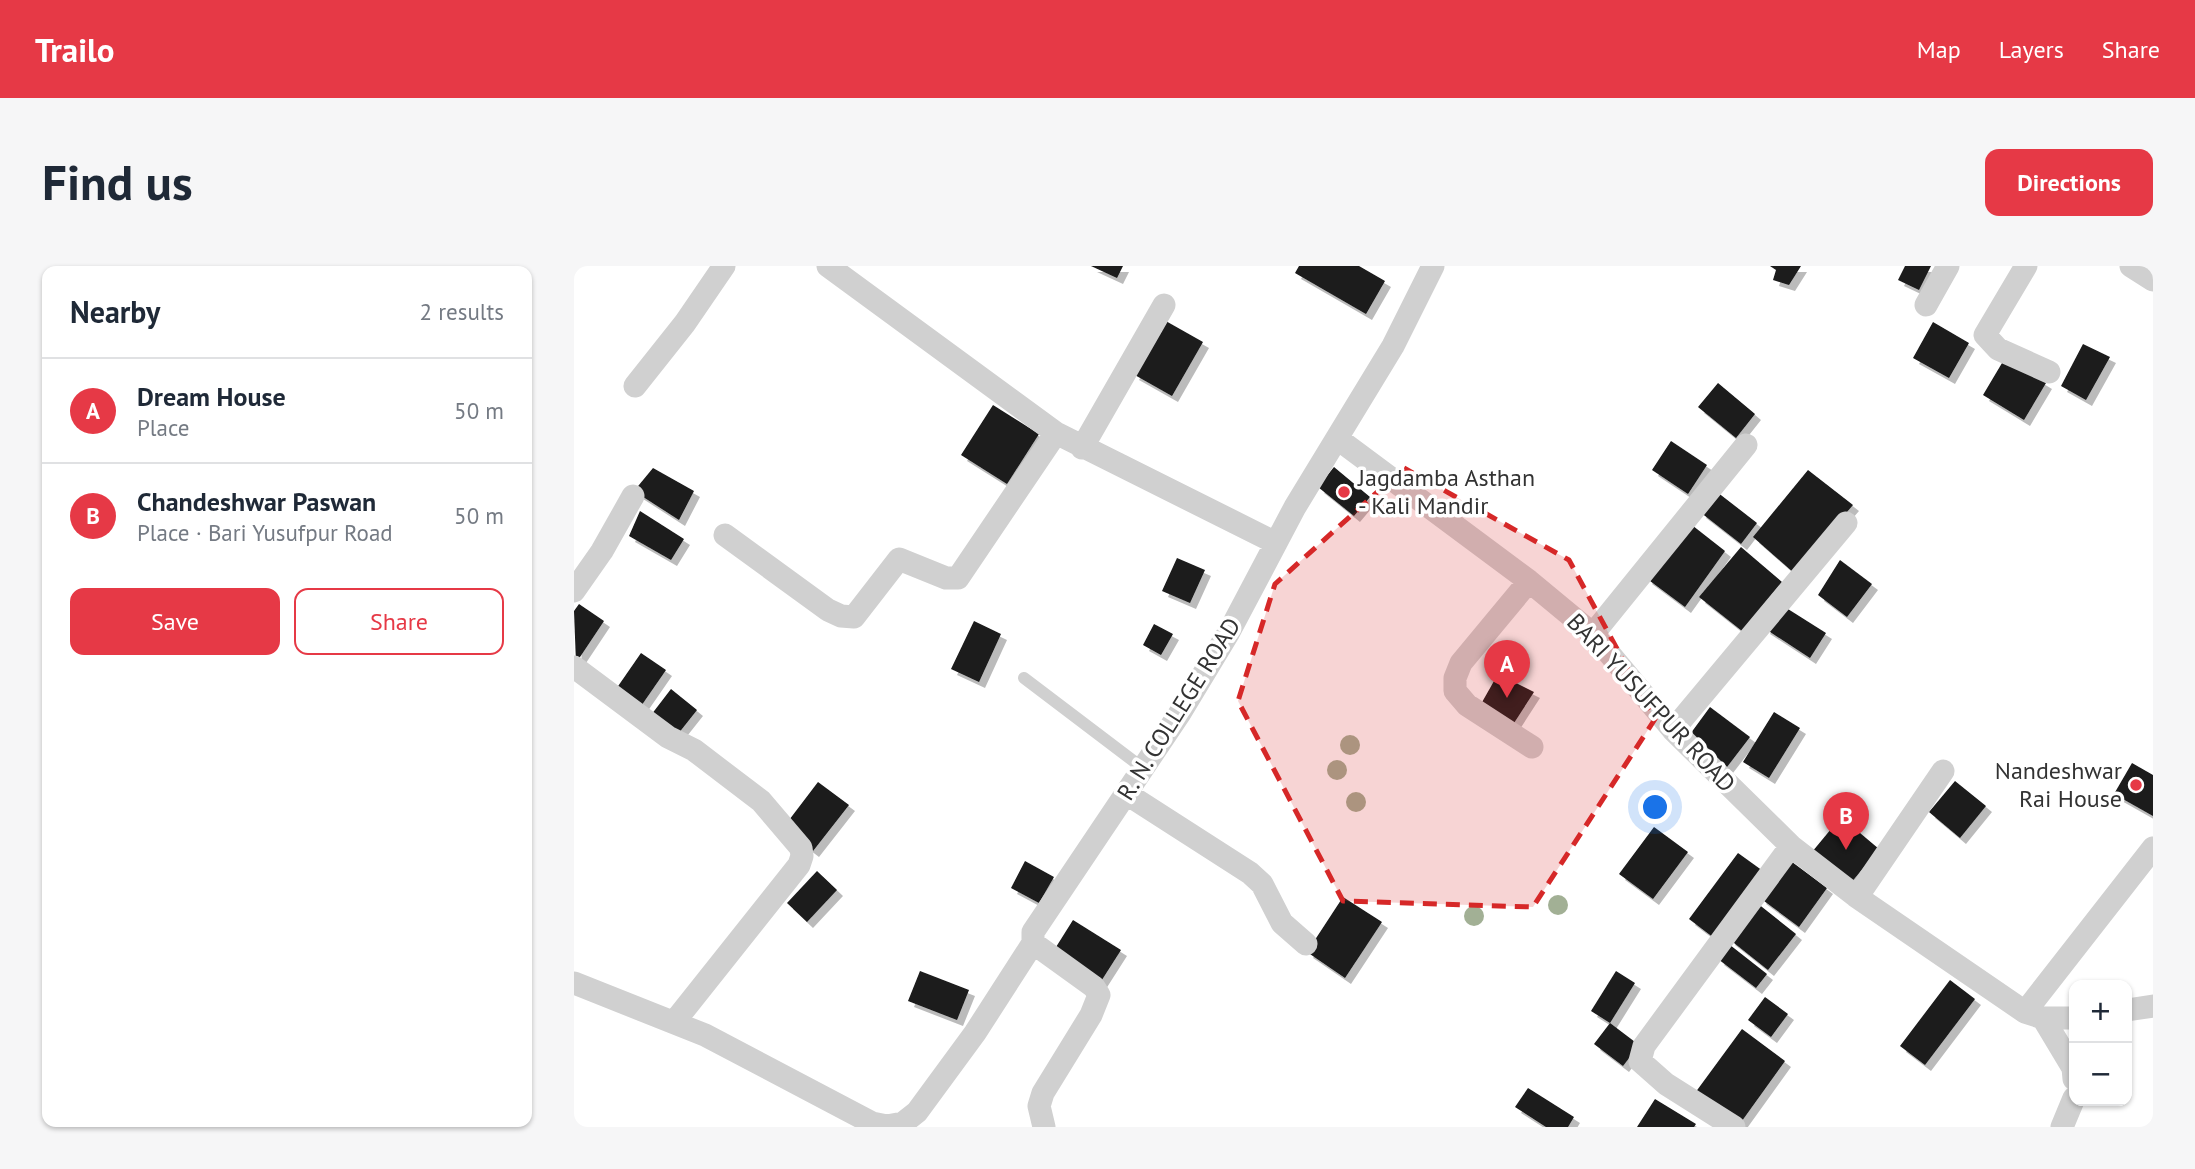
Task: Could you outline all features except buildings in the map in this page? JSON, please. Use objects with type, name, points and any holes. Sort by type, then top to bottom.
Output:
[{"type":"street","points":[[635,386],[685,323],[724,266]]},
{"type":"street","points":[[828,266],[1056,433],[1276,542]]},
{"type":"street","name":"R. N. COLLEGE ROAD","points":[[674,1021],[872,1123],[887,1126],[903,1123],[917,1112],[975,1033],[1034,943],[1033,932],[1144,769],[1229,632],[1276,542],[1393,346],[1433,266]]},
{"type":"street","points":[[1926,304],[1948,266]]},
{"type":"street","points":[[2025,266],[1985,335],[1998,349],[2049,372]]},
{"type":"street","points":[[2132,266],[2153,280]]},
{"type":"street","points":[[1082,447],[1164,305]]},
{"type":"street","points":[[725,535],[828,610],[841,617],[854,617],[899,559],[946,578],[958,578],[1056,433]]},
{"type":"street","name":"BARI YUSUFPUR ROAD","points":[[1338,439],[1529,582],[1593,634],[1674,730],[1791,846],[1857,897],[2034,1015]]},
{"type":"street","points":[[1593,634],[1746,445]]},
{"type":"street","points":[[574,591],[602,551],[633,496]]},
{"type":"street","points":[[1674,730],[1846,523]]},
{"type":"street","points":[[1529,582],[1461,663],[1455,678],[1455,691],[1467,705],[1532,747]]},
{"type":"street","points":[[574,667],[668,737],[694,750],[761,801],[801,848],[802,856],[799,865],[674,1021],[605,998],[574,983]]},
{"type":"street","points":[[1857,897],[1943,771]]},
{"type":"street","points":[[1127,794],[1250,873],[1262,884],[1282,923],[1306,943]]},
{"type":"street","points":[[1734,1127],[1709,1120],[1640,1061],[1642,1054],[1791,846]]},
{"type":"street","points":[[2034,1015],[2153,849]]},
{"type":"street","points":[[1034,943],[1094,987],[1099,995],[1091,1015],[1043,1093],[1039,1107],[1044,1127]]},
{"type":"street","points":[[2132,1009],[2153,1006]]},
{"type":"street","points":[[2034,1015],[2069,1018]]},
{"type":"street","points":[[2034,1015],[2069,1063]]},
{"type":"street","points":[[2062,1127],[2071,1106]]},
{"type":"lane","points":[[1024,678],[1144,769]]},
{"type":"highlighted area","points":[[1404,468],[1569,560],[1655,719],[1533,907],[1343,901],[1238,701],[1275,584]]},
{"type":"place","name":"Jagdamba Asthan - Kali Mandir","points":[[1344,492]]},
{"type":"place","name":"Dream House","points":[[1507,698]]},
{"type":"place","name":"Nandeshwar Rai House","points":[[2136,785]]},
{"type":"place","name":"Chandeshwar Paswan","points":[[1846,850]]}]
